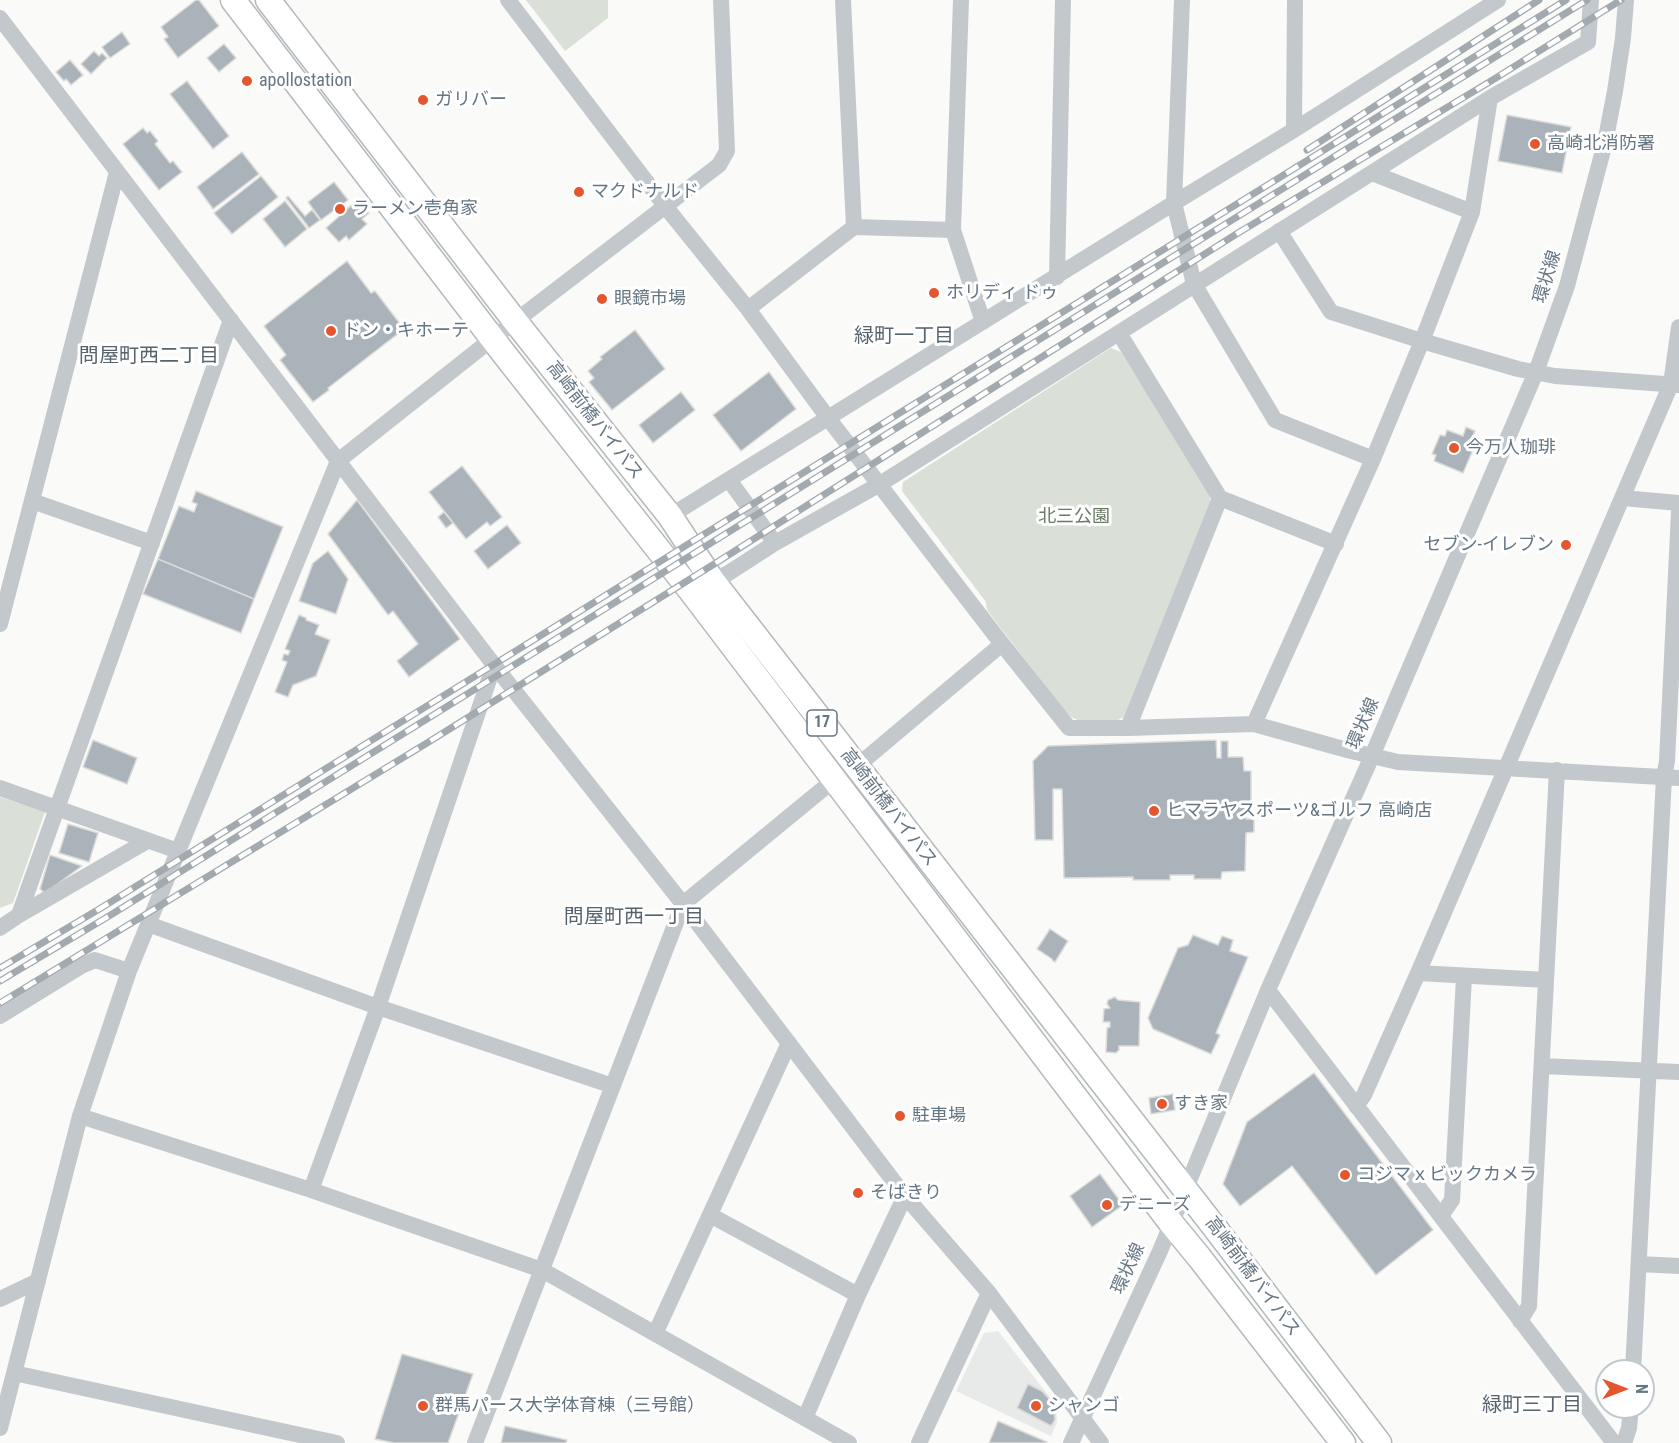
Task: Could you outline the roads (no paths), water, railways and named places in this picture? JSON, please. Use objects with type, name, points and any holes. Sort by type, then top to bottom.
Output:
[{"type":"highway","name":"高崎前橋バイパス","points":[[233,0],[492,339],[692,591],[1171,1223],[1342,1443]]},
{"type":"highway","name":"高崎前橋バイパス","points":[[268,0],[515,321],[670,516],[712,580],[1379,1443]]},
{"type":"street","points":[[508,0],[1069,728],[1254,724],[1398,762],[1672,777]]},
{"type":"street","points":[[0,1428],[80,1116],[129,971],[338,461],[515,321],[719,165],[726,151],[721,0]]},
{"type":"street","points":[[843,0],[854,227]]},
{"type":"street","points":[[960,0],[952,230],[983,322]]},
{"type":"street","points":[[1057,277],[1064,0]]},
{"type":"street","points":[[1182,0],[1174,203],[1194,284],[1275,420],[1373,459]]},
{"type":"street","points":[[1294,130],[1295,0]]},
{"type":"street","points":[[670,516],[1294,130],[1498,0]]},
{"type":"street","points":[[712,580],[880,484],[1490,98],[1588,42],[1592,0]]},
{"type":"street","name":"環状線","points":[[1071,1443],[1171,1223],[1268,990],[1372,756],[1536,372],[1567,286],[1605,143],[1622,49],[1626,0]]},
{"type":"street","points":[[0,18],[494,666],[683,904],[905,1196],[989,1293],[1101,1443]]},
{"type":"street","points":[[1254,724],[1373,459],[1472,212],[1490,98]]},
{"type":"street","points":[[0,624],[117,172]]},
{"type":"street","points":[[1372,172],[1472,212]]},
{"type":"street","points":[[748,309],[854,227],[952,230]]},
{"type":"street","points":[[1279,231],[1331,312],[1518,369],[1555,376],[1675,384]]},
{"type":"street","points":[[19,915],[231,320]]},
{"type":"street","points":[[1356,1106],[1364,1095],[1418,974],[1505,768],[1675,384],[1679,327]]},
{"type":"street","points":[[1119,333],[1220,498],[1336,544]]},
{"type":"street","points":[[729,480],[775,543]]},
{"type":"street","points":[[1128,728],[1220,498]]},
{"type":"street","points":[[1623,498],[1679,503]]},
{"type":"street","points":[[32,501],[152,543]]},
{"type":"street","points":[[1634,1359],[1649,1071],[1672,777],[1667,761],[1679,512]]},
{"type":"street","points":[[856,767],[1002,644]]},
{"type":"street","points":[[311,1190],[378,1007],[494,666]]},
{"type":"street","points":[[1520,1321],[1529,1306],[1557,770]]},
{"type":"street","points":[[475,1443],[683,904],[835,779]]},
{"type":"street","points":[[0,789],[178,851]]},
{"type":"street","points":[[0,928],[147,841]]},
{"type":"street","points":[[148,924],[378,1007],[613,1086]]},
{"type":"street","points":[[0,1016],[95,960],[129,971]]},
{"type":"street","points":[[1418,974],[1546,980]]},
{"type":"street","points":[[1441,1216],[1452,1200],[1464,977]]},
{"type":"street","points":[[1268,990],[1614,1443]]},
{"type":"street","points":[[655,1334],[789,1043]]},
{"type":"street","points":[[1542,1066],[1679,1072]]},
{"type":"street","points":[[80,1116],[311,1190],[542,1270],[849,1443]]},
{"type":"street","points":[[805,1418],[858,1295],[905,1196]]},
{"type":"street","points":[[710,1215],[858,1295]]},
{"type":"street","points":[[1639,1264],[1679,1266]]},
{"type":"street","points":[[0,1299],[38,1281]]},
{"type":"street","points":[[919,1443],[989,1293]]},
{"type":"street","points":[[14,1373],[337,1443]]},
{"type":"street","points":[[1624,1443],[1629,1419]]},
{"type":"railway","points":[[1307,150],[1539,0]]},
{"type":"railway","points":[[0,968],[101,908],[1566,0]]},
{"type":"railway","points":[[0,981],[109,916],[1587,0]]},
{"type":"railway","points":[[0,1003],[427,743],[1238,233],[1621,0]]},
{"type":"place","name":"apollostation","points":[[247,81]]},
{"type":"place","name":"ガリバー","points":[[423,100]]},
{"type":"place","name":"高崎北消防署","points":[[1535,144]]},
{"type":"place","name":"マクドナルド","points":[[579,192]]},
{"type":"place","name":"ラーメン壱角家","points":[[340,209]]},
{"type":"place","name":"ホリディ ドゥ","points":[[934,293]]},
{"type":"place","name":"眼鏡市場","points":[[602,299]]},
{"type":"place","name":"ドン・キホーテ","points":[[331,331]]},
{"type":"place","name":"今万人珈琲","points":[[1454,448]]},
{"type":"place","name":"セブン-イレブン","points":[[1566,545]]},
{"type":"place","name":"ヒマラヤスポーツ&ゴルフ 高崎店","points":[[1154,811]]},
{"type":"place","name":"すき家","points":[[1162,1104]]},
{"type":"place","name":"駐車場","points":[[900,1116]]},
{"type":"place","name":"コジマｘビックカメラ","points":[[1345,1175]]},
{"type":"place","name":"そばきり","points":[[858,1193]]},
{"type":"place","name":"デニーズ","points":[[1107,1205]]},
{"type":"place","name":"群馬パース大学体育棟（三号館）","points":[[423,1406]]},
{"type":"place","name":"シャンゴ","points":[[1036,1406]]},
{"type":"district","name":"緑町一丁目","points":[[904,337]]},
{"type":"district","name":"問屋町西二丁目","points":[[149,357]]},
{"type":"district","name":"問屋町西一丁目","points":[[634,918]]},
{"type":"district","name":"緑町三丁目","points":[[1532,1406]]},
{"type":"park label","name":"北三公園","points":[[1074,517]]}]
